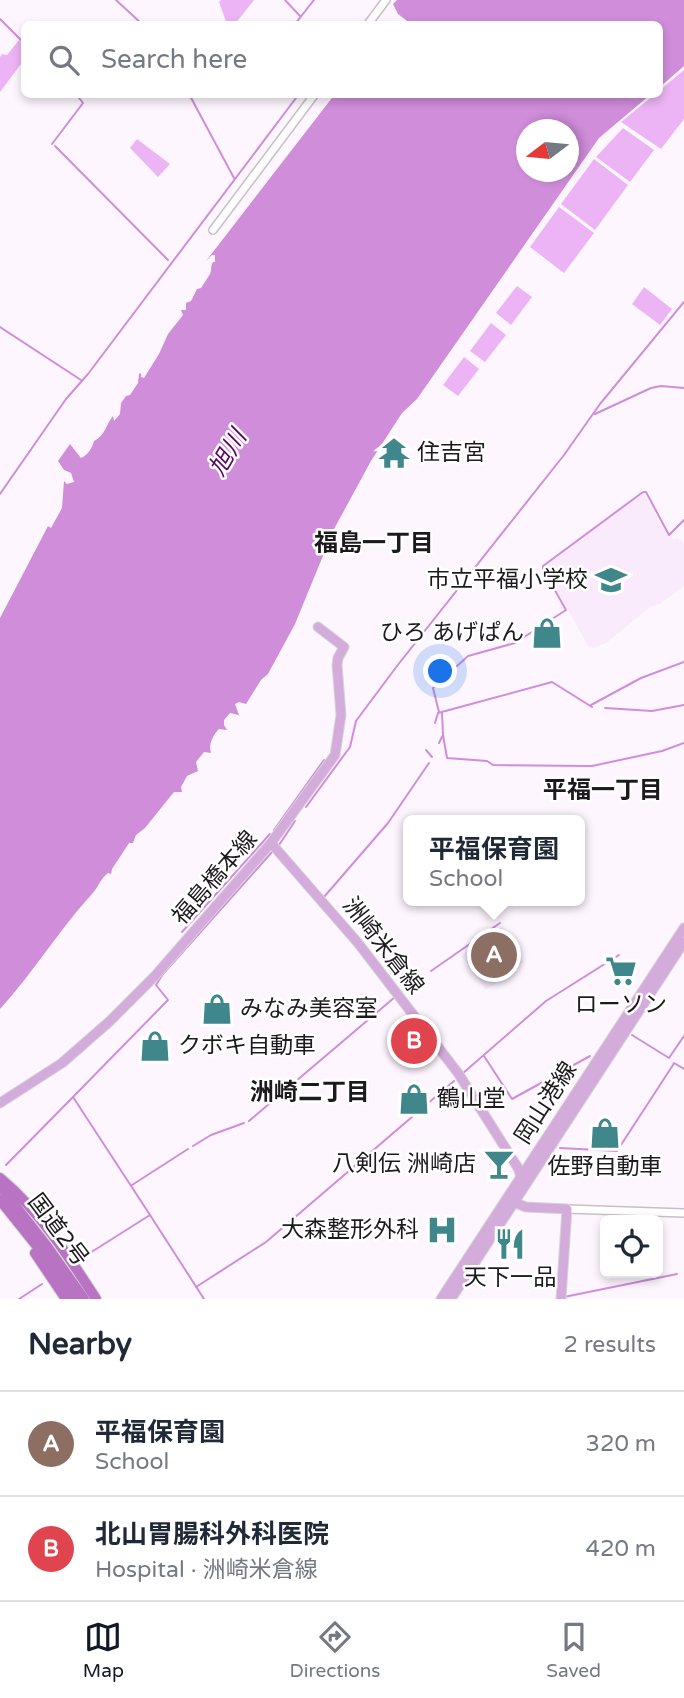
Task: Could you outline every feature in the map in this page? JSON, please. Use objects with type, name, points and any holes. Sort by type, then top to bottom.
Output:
[{"type":"highway","points":[[0,1178],[37,1216],[96,1299]]},
{"type":"highway","name":"国道2号","points":[[0,1186],[84,1299]]},
{"type":"highway","name":"国道2号","points":[[0,1200],[34,1241],[75,1299]]},
{"type":"highway","points":[[0,1205],[66,1299]]},
{"type":"main road","name":"福島橋本線","points":[[0,1103],[62,1063],[110,1021],[162,968],[271,843],[325,770],[335,755],[338,744],[341,715],[337,665],[344,647],[318,627]]},
{"type":"main road","name":"洲崎米倉線","points":[[271,843],[358,943],[458,1073],[522,1175],[524,1185]]},
{"type":"main road","name":"岡山港線","points":[[451,1299],[510,1201],[522,1175],[684,928]]},
{"type":"main road","name":"岡山港線","points":[[441,1299],[524,1185],[684,942]]},
{"type":"main road","points":[[510,1201],[526,1207],[567,1209],[562,1296]]},
{"type":"street","points":[[370,21],[386,0]]},
{"type":"street","points":[[213,230],[313,98]]},
{"type":"street","points":[[567,1209],[684,1213]]},
{"type":"shaded area","points":[[254,0],[237,21],[226,21],[219,2]]},
{"type":"shaded area","points":[[19,40],[21,64],[0,92],[0,57],[2,54],[7,55]]},
{"type":"shaded area","points":[[684,70],[684,119],[661,149],[621,122],[650,98],[663,98],[663,88]]},
{"type":"shaded area","points":[[623,128],[654,150],[630,182],[596,157]]},
{"type":"shaded area","points":[[137,139],[170,164],[158,177],[130,148]]},
{"type":"shaded area","points":[[594,159],[628,185],[595,230],[561,204]]},
{"type":"shaded area","points":[[559,207],[594,233],[564,273],[530,247]]},
{"type":"shaded area","points":[[517,286],[532,297],[511,325],[496,313]]},
{"type":"shaded area","points":[[644,287],[672,309],[660,325],[632,304]]},
{"type":"shaded area","points":[[491,323],[506,335],[485,362],[470,351]]},
{"type":"shaded area","points":[[464,357],[479,369],[458,396],[443,385]]},
{"type":"shaded area","points":[[643,493],[668,536],[671,535],[673,540],[681,540],[684,545],[684,586],[660,604],[650,607],[606,643],[593,648],[588,646],[544,566]]},
{"type":"shaded area","points":[[503,926],[524,962],[486,990],[461,955]]},
{"type":"water","points":[[397,0],[684,0],[684,66],[663,84],[663,21],[407,21],[398,14],[393,4]]},
{"type":"water","name":"旭川","points":[[332,98],[646,98],[599,138],[579,167],[579,119],[516,119],[516,182],[568,182],[417,399],[402,413],[371,461],[334,529],[295,624],[268,674],[246,704],[235,704],[239,715],[230,713],[224,720],[227,730],[219,729],[215,734],[211,753],[204,752],[196,762],[198,771],[187,776],[181,787],[182,792],[174,792],[145,828],[136,835],[133,843],[129,843],[111,874],[108,873],[103,878],[0,1009],[0,618],[48,526],[51,528],[62,508],[64,481],[67,484],[74,482],[71,473],[64,470],[58,461],[70,444],[81,458],[86,455],[113,416],[114,421],[120,414],[121,403],[138,383],[139,374],[144,378],[168,334],[183,315],[181,310],[186,310],[186,303],[191,301],[210,274],[215,255],[206,261]]},
{"type":"waterway","points":[[116,0],[139,21]]},
{"type":"waterway","points":[[285,0],[300,16]]},
{"type":"waterway","points":[[297,21],[314,0]]},
{"type":"waterway","points":[[0,19],[21,40]]},
{"type":"waterway","points":[[52,144],[83,103],[79,98]]},
{"type":"waterway","points":[[191,98],[234,178]]},
{"type":"waterway","points":[[0,494],[66,399],[88,374],[296,98]]},
{"type":"waterway","points":[[55,146],[168,260]]},
{"type":"waterway","points":[[306,807],[350,747],[356,721],[397,666],[564,455],[600,404],[684,302]]},
{"type":"waterway","points":[[0,327],[81,380]]},
{"type":"waterway","points":[[595,414],[651,388],[684,388]]},
{"type":"waterway","points":[[439,712],[433,688],[468,656],[515,643],[566,610],[543,566],[643,492],[646,492],[669,535],[684,520]]},
{"type":"waterway","points":[[591,705],[641,678],[684,662]]},
{"type":"waterway","points":[[435,723],[438,713],[552,682],[592,707]]},
{"type":"waterway","points":[[605,708],[652,711],[684,705]]},
{"type":"waterway","points":[[439,743],[443,735],[442,713]]},
{"type":"waterway","points":[[443,735],[447,758],[487,761],[493,765],[592,766],[662,751],[684,743]]},
{"type":"waterway","points":[[426,750],[432,757]]},
{"type":"waterway","points":[[274,830],[324,760]]},
{"type":"waterway","points":[[324,897],[388,823],[429,763]]},
{"type":"waterway","points":[[279,845],[295,821]]},
{"type":"waterway","points":[[182,932],[270,834]]},
{"type":"waterway","points":[[150,1215],[73,1097],[168,1000],[156,985],[163,974],[272,852]]},
{"type":"waterway","points":[[431,971],[500,923]]},
{"type":"waterway","points":[[462,1074],[546,1001],[619,955]]},
{"type":"waterway","points":[[249,1121],[395,997]]},
{"type":"waterway","points":[[632,1035],[669,1058],[684,1036]]},
{"type":"waterway","points":[[484,1056],[512,1099],[590,1056]]},
{"type":"waterway","points":[[560,1148],[617,1151],[674,1063],[684,1069]]},
{"type":"waterway","points":[[196,1287],[266,1242],[454,1081]]},
{"type":"waterway","points":[[6,1165],[73,1097]]},
{"type":"waterway","points":[[193,1146],[211,1135],[244,1123]]},
{"type":"waterway","points":[[132,1185],[188,1149]]},
{"type":"waterway","points":[[82,1258],[150,1215],[204,1299]]},
{"type":"waterway","points":[[564,1297],[677,1274]]},
{"type":"waterway","points":[[19,1299],[42,1284]]},
{"type":"place","name":"住吉宮","points":[[394,453]]},
{"type":"place","name":"市立平福小学校","points":[[611,580]]},
{"type":"place","name":"ひろ あげぱん","points":[[547,633]]},
{"type":"place","name":"平福保育園","points":[[494,955]]},
{"type":"place","name":"ローソン","points":[[621,971]]},
{"type":"place","name":"みなみ美容室","points":[[217,1009]]},
{"type":"place","name":"北山胃腸科外科医院","points":[[414,1041]]},
{"type":"place","name":"クボキ自動車","points":[[155,1046]]},
{"type":"place","name":"鶴山堂","points":[[414,1099]]},
{"type":"place","name":"佐野自動車","points":[[605,1133]]},
{"type":"place","name":"八剣伝 洲崎店","points":[[499,1164]]},
{"type":"place","name":"大森整形外科","points":[[442,1230]]},
{"type":"place","name":"天下一品","points":[[510,1244]]},
{"type":"district","name":"福島一丁目","points":[[374,543]]},
{"type":"district","name":"平福一丁目","points":[[603,790]]},
{"type":"district","name":"洲崎二丁目","points":[[310,1092]]}]
